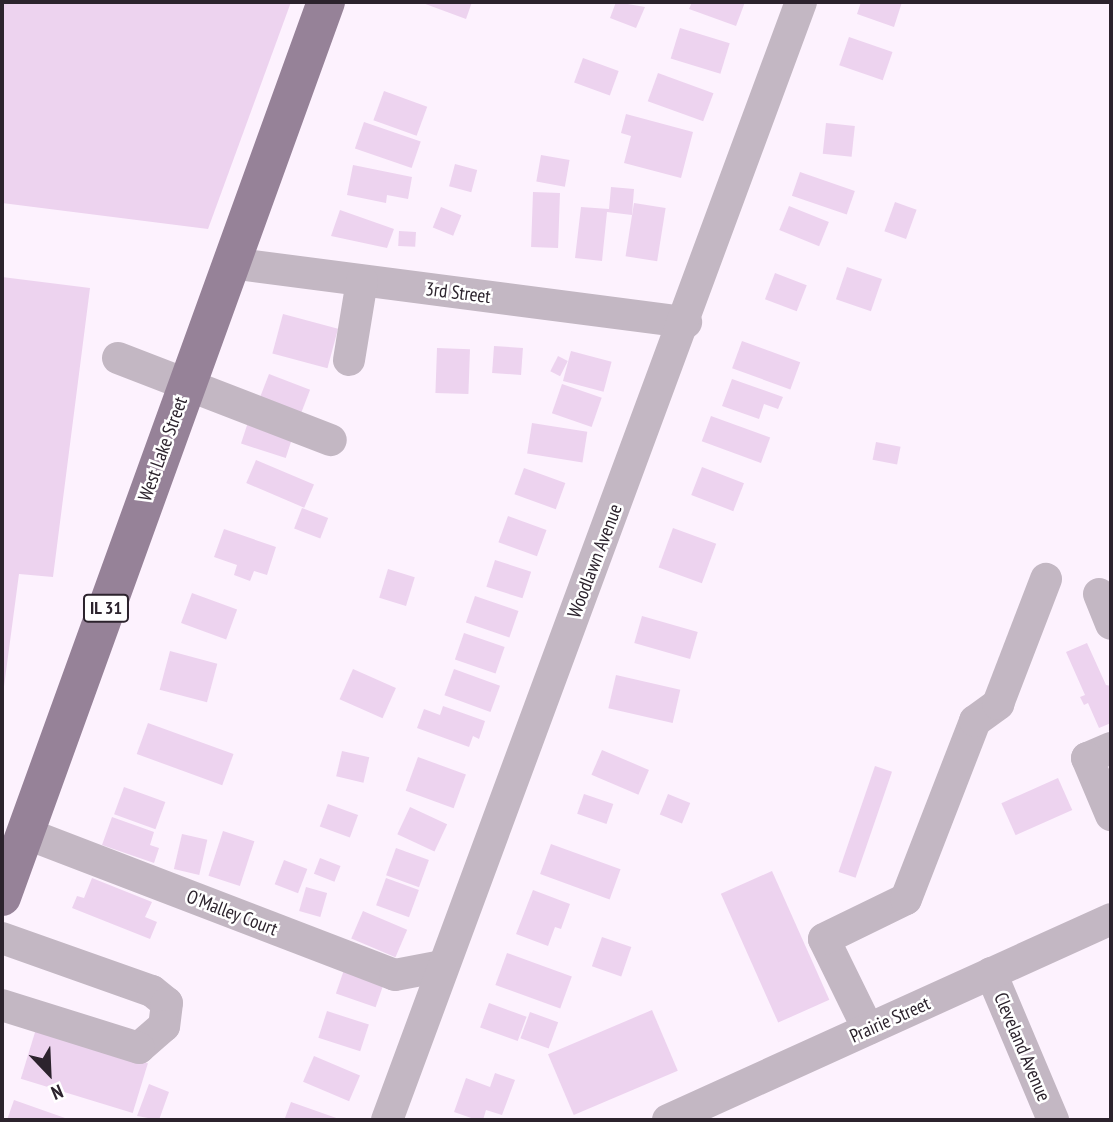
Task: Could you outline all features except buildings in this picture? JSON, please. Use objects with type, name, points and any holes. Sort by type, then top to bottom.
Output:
[{"type":"main road","name":"West Lake Street","points":[[2,897],[326,2]]},
{"type":"street","name":"Woodlawn Avenue","points":[[387,1120],[442,966],[686,322],[802,2]]},
{"type":"street","name":"3rd Street","points":[[230,263],[686,322]]},
{"type":"street","points":[[349,360],[362,281]]},
{"type":"street","points":[[118,358],[331,440]]},
{"type":"street","points":[[868,1029],[824,939],[906,899],[975,721],[998,704],[1046,579]]},
{"type":"street","points":[[1099,594],[1111,624]]},
{"type":"street","points":[[1111,748],[1087,758],[1111,815]]},
{"type":"street","name":"O'Malley Court","points":[[25,833],[395,975],[442,966]]},
{"type":"street","name":"Prairie Street","points":[[685,1117],[868,1029],[1111,919]]},
{"type":"street","points":[[2,938],[152,991],[167,1003],[164,1026],[139,1048],[2,1005]]},
{"type":"street","name":"Cleveland Avenue","points":[[991,973],[1053,1120]]}]
